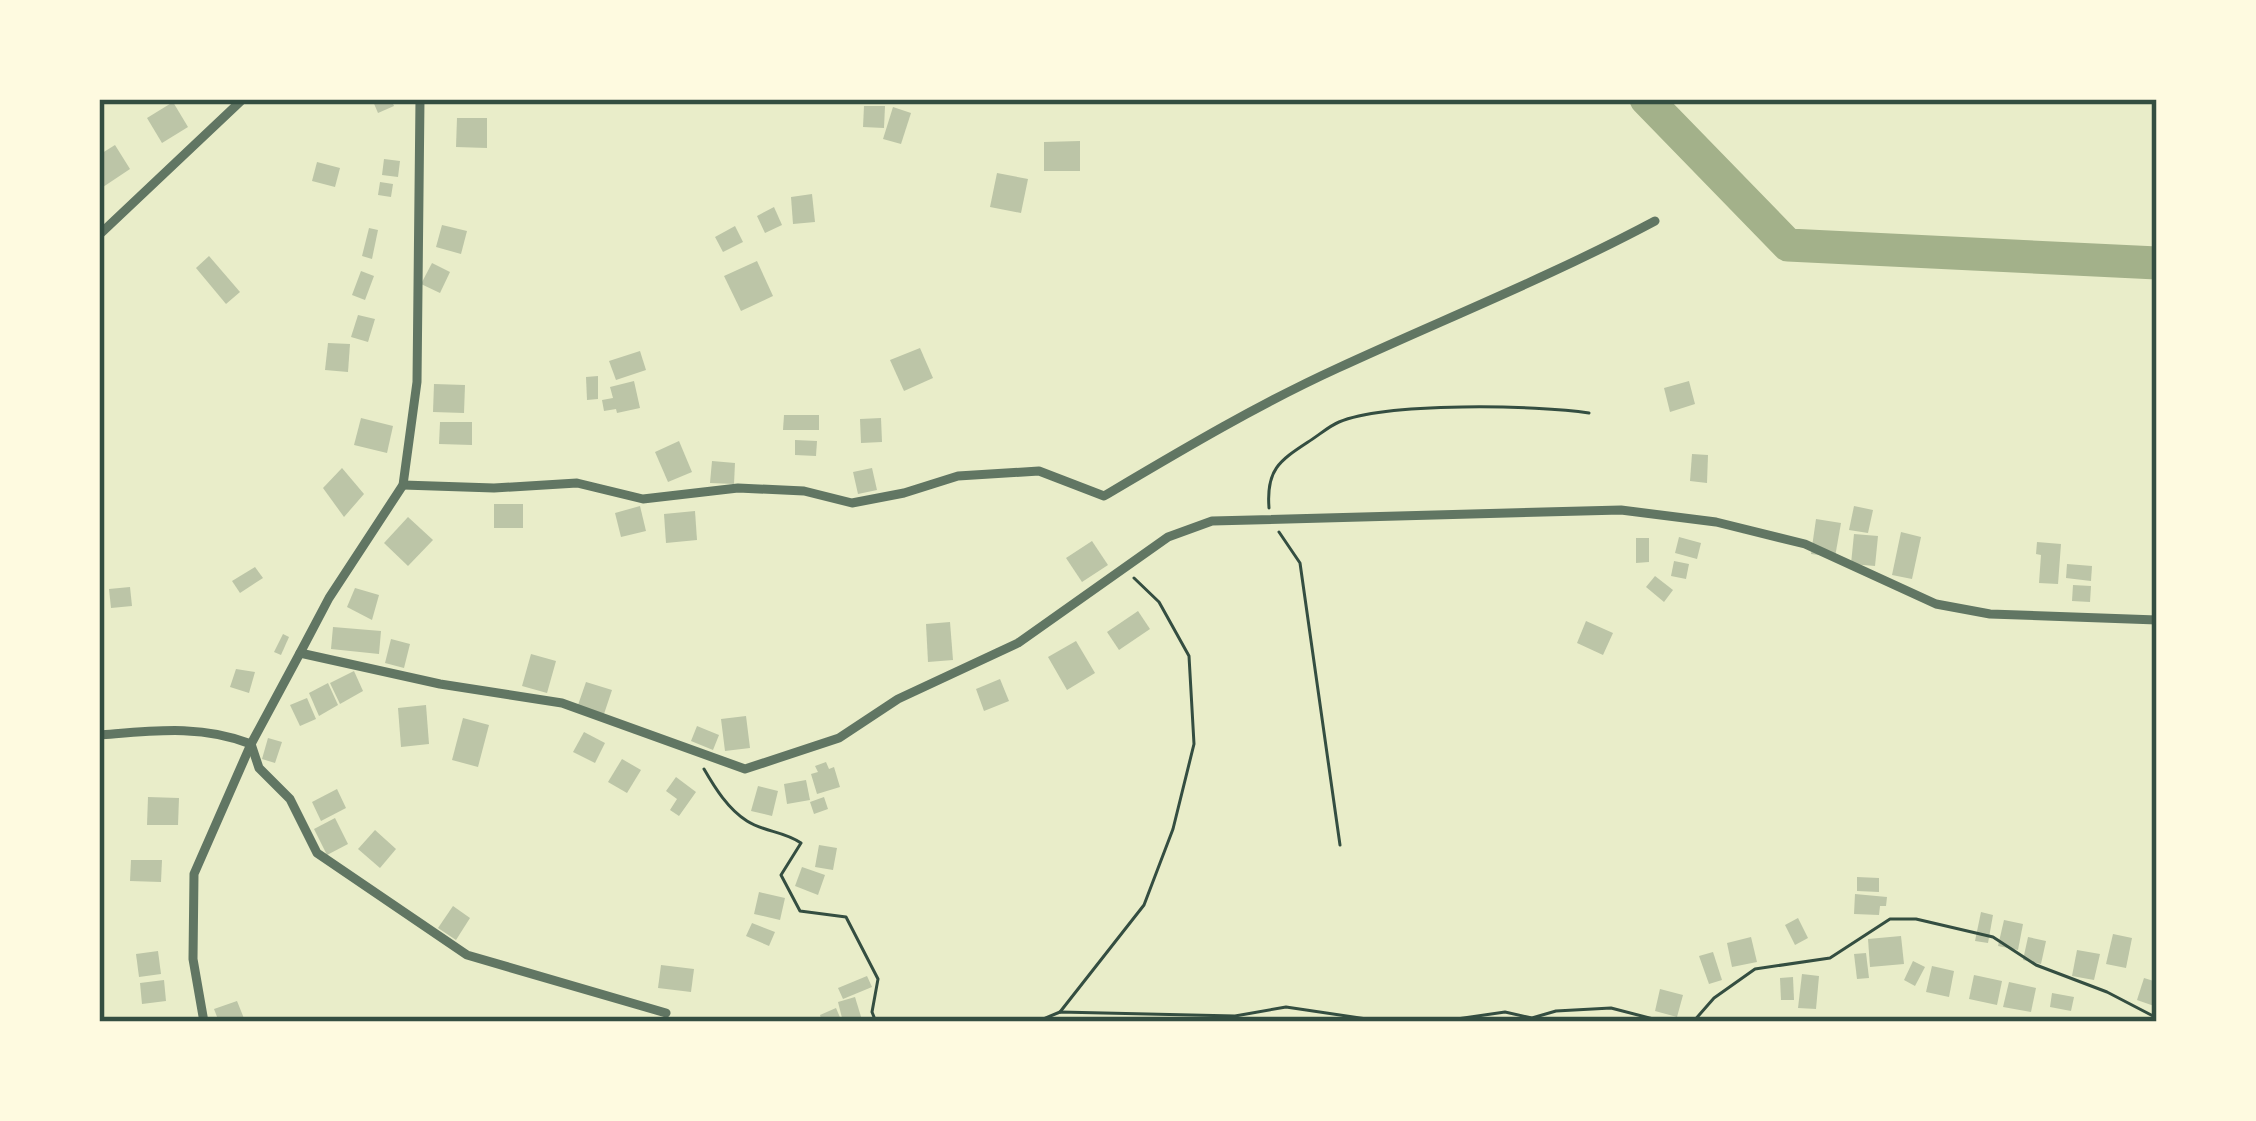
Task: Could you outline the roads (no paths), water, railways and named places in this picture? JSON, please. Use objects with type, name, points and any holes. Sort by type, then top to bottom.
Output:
[{"type":"street","points":[[99,235],[243,99]]},
{"type":"street","points":[[204,1022],[193,959],[194,874],[251,744],[329,598],[403,485],[417,382],[420,99]]},
{"type":"street","points":[[403,485],[577,484],[644,499],[738,488],[804,491],[852,503],[958,476],[1039,471],[1104,496],[1209,434],[1335,369],[1496,300],[1655,221]]},
{"type":"street","points":[[300,653],[440,684],[562,703],[746,769],[839,738],[898,698],[1018,643],[1168,537],[1212,521],[1621,510],[1717,522],[1805,544],[1936,604],[1990,614],[2157,620]]},
{"type":"street","points":[[99,735],[177,730],[223,733],[251,744]]},
{"type":"street","points":[[251,744],[259,768],[290,799],[317,853],[466,955],[666,1013]]},
{"type":"waterway","points":[[1646,99],[1788,245],[2157,263]]}]
